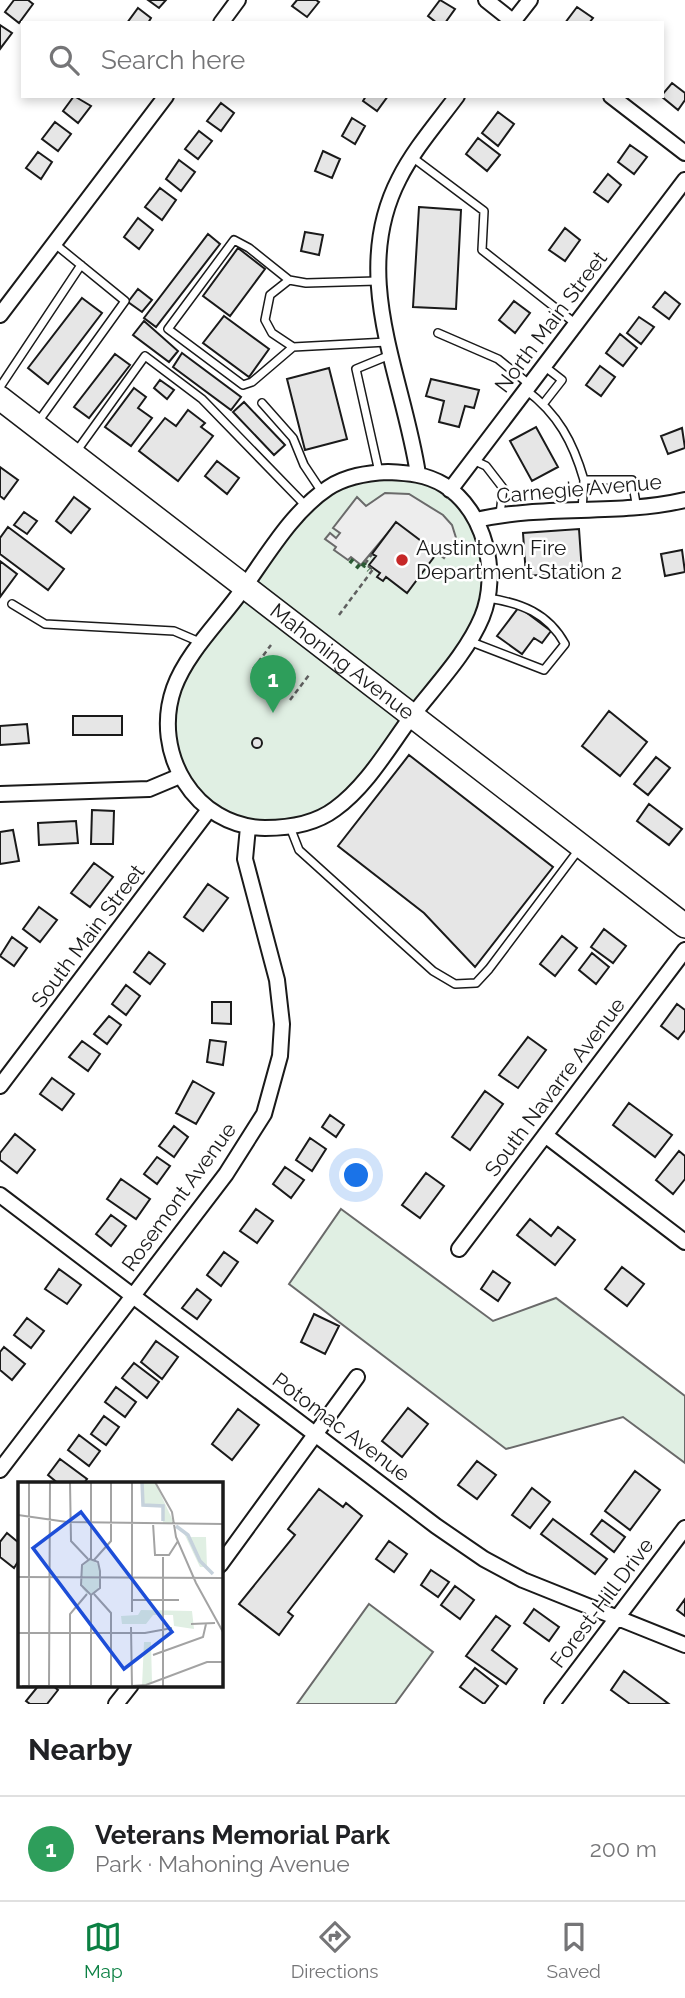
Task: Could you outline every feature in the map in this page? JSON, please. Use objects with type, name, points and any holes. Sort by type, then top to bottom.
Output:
[{"type":"main road","name":"Mahoning Avenue","points":[[0,398],[685,926]]},
{"type":"street","points":[[222,21],[238,0]]},
{"type":"street","points":[[486,0],[513,21]]},
{"type":"street","points":[[515,21],[530,0]]},
{"type":"street","points":[[0,315],[164,98]]},
{"type":"street","points":[[418,474],[412,437],[389,349],[377,281],[378,246],[386,211],[412,157],[456,98]]},
{"type":"street","points":[[614,98],[685,153]]},
{"type":"street","name":"North Main Street","points":[[450,490],[685,180]]},
{"type":"street","points":[[379,472],[418,474],[450,490],[476,520],[490,568],[488,598],[482,619],[413,715],[348,798],[315,821],[290,826],[248,827],[208,811],[190,792],[180,776],[170,736],[169,708],[181,675],[202,643],[306,506],[322,492],[356,475],[379,472]]},
{"type":"street","name":"Carnegie Avenue","points":[[476,520],[499,515],[637,509],[685,500]]},
{"type":"street","points":[[0,794],[149,789],[180,776]]},
{"type":"street","name":"South Main Street","points":[[0,1086],[208,811]]},
{"type":"street","name":"Rosemont Avenue","points":[[0,1471],[249,1140],[274,1084],[280,1056],[281,1003],[245,859],[248,827]]},
{"type":"street","name":"South Navarre Avenue","points":[[459,1249],[685,950]]},
{"type":"street","points":[[545,1135],[685,1242]]},
{"type":"street","name":"Potomac Avenue","points":[[0,1195],[484,1559],[523,1580],[685,1646]]},
{"type":"street","points":[[222,1562],[357,1377]]},
{"type":"street","name":"Forest-Hill Drive","points":[[552,1704],[685,1528]]},
{"type":"street","points":[[116,1704],[130,1686]]},
{"type":"lane","points":[[412,157],[484,211],[482,250],[576,324]]},
{"type":"lane","points":[[293,347],[252,382],[243,385],[168,329],[234,240],[249,248],[289,280],[306,283],[377,281]]},
{"type":"lane","points":[[36,425],[125,301],[54,243]]},
{"type":"lane","points":[[0,387],[81,265]]},
{"type":"lane","points":[[289,280],[271,295],[265,320],[272,333],[293,347],[389,349]]},
{"type":"lane","points":[[438,334],[498,359],[544,403],[576,453],[584,480],[582,511]]},
{"type":"lane","points":[[379,472],[356,369],[389,349]]},
{"type":"lane","points":[[75,454],[145,356],[202,399],[306,506]]},
{"type":"lane","points":[[544,366],[562,380],[544,403]]},
{"type":"lane","points":[[262,403],[293,438],[304,465],[322,492]]},
{"type":"lane","points":[[473,460],[486,466],[503,488],[499,515]]},
{"type":"lane","points":[[584,480],[632,480],[637,509]]},
{"type":"lane","points":[[468,641],[544,670],[565,644],[557,629],[544,617],[516,603],[488,598]]},
{"type":"lane","points":[[12,604],[45,624],[174,631],[202,643]]},
{"type":"lane","points":[[290,826],[299,850],[433,971],[455,984],[476,983],[489,969],[582,846]]},
{"type":"path","points":[[338,615],[373,569],[365,564],[372,554]]},
{"type":"path","points":[[253,669],[271,645]]},
{"type":"path","points":[[290,700],[309,675]]},
{"type":"green space","points":[[388,472],[450,490],[485,544],[482,619],[360,784],[300,825],[218,817],[208,811],[172,746],[174,688],[289,527],[327,488]]},
{"type":"green space","points":[[341,1209],[493,1321],[556,1298],[685,1396],[685,1463],[623,1417],[506,1449],[289,1284]]},
{"type":"green space","points":[[369,1604],[433,1652],[395,1704],[297,1704]]},
{"type":"shaded area","points":[[385,493],[409,494],[443,515],[452,525],[457,541],[444,558],[396,523],[361,565],[351,557],[348,560],[334,550],[336,547],[325,539],[330,533],[336,538],[340,533],[333,528],[357,497],[366,506]]},
{"type":"building","points":[[14,0],[28,0],[33,4],[19,23],[5,12]]},
{"type":"building","points":[[148,0],[166,0],[159,8]]},
{"type":"building","points":[[297,0],[319,2],[307,17],[292,6]]},
{"type":"building","points":[[440,0],[455,9],[446,21],[434,21],[428,16]]},
{"type":"building","points":[[577,7],[593,18],[591,21],[566,21]]},
{"type":"building","points":[[138,8],[151,18],[149,21],[128,21]]},
{"type":"building","points":[[0,25],[12,33],[0,49]]},
{"type":"building","points":[[672,83],[685,93],[685,100],[678,110],[663,98],[664,92]]},
{"type":"building","points":[[73,98],[91,106],[78,123],[63,111]]},
{"type":"building","points":[[365,98],[387,98],[377,111],[363,101]]},
{"type":"building","points":[[221,103],[234,113],[221,131],[207,121]]},
{"type":"building","points":[[498,112],[514,124],[498,146],[482,133]]},
{"type":"building","points":[[352,118],[365,126],[355,144],[342,136]]},
{"type":"building","points":[[55,122],[71,134],[58,151],[42,139]]},
{"type":"building","points":[[199,131],[212,141],[198,159],[185,149]]},
{"type":"building","points":[[478,138],[500,155],[487,171],[466,154]]},
{"type":"building","points":[[630,145],[647,157],[634,174],[618,162]]},
{"type":"building","points":[[323,151],[340,159],[332,178],[315,171]]},
{"type":"building","points":[[38,152],[52,162],[41,179],[26,168]]},
{"type":"building","points":[[179,160],[195,172],[181,191],[166,179]]},
{"type":"building","points":[[608,174],[621,185],[608,202],[594,192]]},
{"type":"building","points":[[160,188],[176,200],[162,220],[145,207]]},
{"type":"building","points":[[419,207],[461,210],[456,309],[413,307]]},
{"type":"building","points":[[138,218],[153,230],[139,249],[124,237]]},
{"type":"building","points":[[565,228],[580,240],[565,261],[549,250]]},
{"type":"building","points":[[305,232],[323,235],[319,255],[301,251]]},
{"type":"building","points":[[208,234],[220,244],[156,327],[144,318]]},
{"type":"building","points":[[238,248],[265,269],[230,316],[203,296]]},
{"type":"building","points":[[138,289],[152,300],[142,312],[128,302]]},
{"type":"building","points":[[665,292],[680,304],[669,319],[653,307]]},
{"type":"building","points":[[82,298],[102,313],[48,384],[28,368]]},
{"type":"building","points":[[514,301],[530,313],[515,333],[499,320]]},
{"type":"building","points":[[224,316],[269,349],[249,377],[203,343]]},
{"type":"building","points":[[639,317],[654,327],[641,344],[627,333]]},
{"type":"building","points":[[144,321],[178,351],[169,362],[133,335]]},
{"type":"building","points":[[620,334],[637,348],[623,366],[606,353]]},
{"type":"building","points":[[182,353],[241,397],[231,410],[173,367]]},
{"type":"building","points":[[115,354],[130,365],[89,418],[74,407]]},
{"type":"building","points":[[600,366],[615,377],[601,396],[586,385]]},
{"type":"building","points":[[329,368],[347,439],[305,450],[287,379]]},
{"type":"building","points":[[431,379],[479,390],[474,408],[465,406],[459,427],[439,422],[444,401],[426,396]]},
{"type":"building","points":[[160,380],[174,390],[167,399],[154,388]]},
{"type":"building","points":[[134,388],[146,397],[138,408],[152,418],[131,446],[105,427]]},
{"type":"building","points":[[244,402],[285,445],[274,455],[233,412]]},
{"type":"building","points":[[188,410],[205,423],[201,427],[213,436],[178,481],[139,451],[165,418],[176,426]]},
{"type":"building","points":[[536,427],[558,467],[532,481],[510,441]]},
{"type":"building","points":[[682,428],[685,448],[668,454],[661,436]]},
{"type":"building","points":[[217,461],[239,478],[227,494],[205,476]]},
{"type":"building","points":[[0,467],[18,480],[4,499],[0,496]]},
{"type":"building","points":[[74,497],[90,509],[71,533],[56,521]]},
{"type":"building","points":[[24,512],[37,521],[27,534],[14,525]]},
{"type":"building","name":"Austintown Fire Department Station 2","points":[[396,522],[437,553],[407,593],[386,577],[383,581],[377,577],[380,573],[369,565],[376,556],[372,554]]},
{"type":"building","points":[[8,527],[64,569],[48,590],[0,554],[0,538]]},
{"type":"building","points":[[579,529],[582,572],[526,576],[523,533]]},
{"type":"building","points":[[682,550],[685,572],[665,576],[661,554]]},
{"type":"building","points":[[0,561],[17,574],[0,597]]},
{"type":"building","points":[[519,607],[551,631],[542,643],[534,638],[522,654],[497,636]]},
{"type":"building","points":[[609,711],[647,742],[620,776],[582,746]]},
{"type":"building","points":[[73,716],[122,716],[122,735],[73,735]]},
{"type":"building","points":[[27,724],[29,743],[0,745],[0,726]]},
{"type":"building","points":[[257,738],[261,739],[261,747],[257,748],[253,747],[252,743],[253,739]]},
{"type":"building","points":[[409,755],[553,867],[475,967],[424,913],[338,846]]},
{"type":"building","points":[[656,757],[670,768],[648,795],[634,784]]},
{"type":"building","points":[[649,804],[682,829],[669,845],[637,821]]},
{"type":"building","points":[[92,810],[114,811],[113,844],[91,844]]},
{"type":"building","points":[[76,821],[78,843],[39,845],[38,823]]},
{"type":"building","points":[[13,830],[19,861],[0,864],[0,832]]},
{"type":"building","points":[[94,863],[113,877],[90,907],[71,893]]},
{"type":"building","points":[[208,884],[228,898],[203,931],[184,917]]},
{"type":"building","points":[[39,907],[57,920],[40,942],[23,929]]},
{"type":"building","points":[[604,929],[626,946],[613,963],[591,947]]},
{"type":"building","points":[[562,936],[577,948],[555,976],[540,964]]},
{"type":"building","points":[[12,937],[27,948],[14,966],[0,956]]},
{"type":"building","points":[[149,952],[165,964],[150,984],[134,972]]},
{"type":"building","points":[[592,953],[609,967],[596,984],[579,970]]},
{"type":"building","points":[[126,985],[140,996],[126,1015],[112,1004]]},
{"type":"building","points":[[212,1002],[231,1002],[231,1024],[212,1023]]},
{"type":"building","points":[[677,1004],[685,1010],[685,1030],[678,1039],[661,1026]]},
{"type":"building","points":[[109,1016],[121,1025],[107,1044],[94,1034]]},
{"type":"building","points":[[528,1037],[546,1050],[518,1088],[499,1075]]},
{"type":"building","points":[[210,1040],[226,1042],[223,1065],[207,1062]]},
{"type":"building","points":[[82,1041],[100,1054],[88,1071],[69,1057]]},
{"type":"building","points":[[52,1078],[74,1094],[62,1110],[40,1094]]},
{"type":"building","points":[[193,1081],[214,1093],[196,1124],[176,1113]]},
{"type":"building","points":[[485,1091],[503,1104],[470,1150],[452,1137]]},
{"type":"building","points":[[629,1103],[672,1135],[655,1157],[613,1125]]},
{"type":"building","points":[[330,1115],[344,1125],[336,1137],[322,1127]]},
{"type":"building","points":[[174,1126],[188,1137],[174,1157],[159,1146]]},
{"type":"building","points":[[15,1134],[35,1150],[17,1173],[0,1160],[0,1153]]},
{"type":"building","points":[[310,1138],[326,1149],[312,1171],[296,1160]]},
{"type":"building","points":[[679,1151],[685,1156],[685,1179],[673,1194],[656,1180]]},
{"type":"building","points":[[157,1157],[170,1166],[157,1184],[144,1174]]},
{"type":"building","points":[[285,1167],[304,1180],[291,1198],[273,1184]]},
{"type":"building","points":[[426,1173],[444,1186],[420,1218],[402,1205]]},
{"type":"building","points":[[121,1179],[150,1199],[136,1219],[107,1199]]},
{"type":"building","points":[[256,1209],[273,1221],[257,1243],[240,1231]]},
{"type":"building","points":[[111,1215],[126,1226],[111,1246],[96,1234]]},
{"type":"building","points":[[530,1219],[551,1236],[558,1227],[575,1240],[555,1265],[517,1235]]},
{"type":"building","points":[[224,1252],[238,1262],[221,1286],[207,1275]]},
{"type":"building","points":[[622,1267],[644,1284],[627,1306],[605,1289]]},
{"type":"building","points":[[59,1269],[81,1285],[67,1304],[45,1289]]},
{"type":"building","points":[[493,1271],[510,1283],[498,1301],[481,1289]]},
{"type":"building","points":[[197,1289],[211,1300],[197,1319],[182,1308]]},
{"type":"building","points":[[314,1314],[339,1326],[325,1354],[301,1342]]},
{"type":"building","points":[[27,1318],[44,1331],[31,1348],[14,1335]]},
{"type":"building","points":[[156,1341],[178,1357],[162,1379],[141,1362]]},
{"type":"building","points":[[4,1347],[25,1364],[12,1380],[0,1370],[0,1352]]},
{"type":"building","points":[[134,1363],[159,1382],[147,1398],[122,1378]]},
{"type":"building","points":[[116,1387],[136,1402],[125,1417],[105,1402]]},
{"type":"building","points":[[408,1408],[428,1424],[402,1457],[382,1441]]},
{"type":"building","points":[[238,1409],[259,1425],[232,1460],[212,1444]]},
{"type":"building","points":[[104,1416],[119,1427],[106,1445],[91,1434]]},
{"type":"building","points":[[79,1435],[100,1451],[89,1466],[68,1450]]},
{"type":"building","points":[[60,1459],[87,1479],[85,1482],[57,1482],[48,1475]]},
{"type":"building","points":[[477,1461],[496,1475],[477,1499],[458,1485]]},
{"type":"building","points":[[635,1471],[660,1490],[630,1530],[605,1511]]},
{"type":"building","points":[[532,1488],[550,1502],[530,1528],[512,1515]]},
{"type":"building","points":[[319,1489],[343,1507],[346,1503],[362,1516],[288,1612],[293,1616],[279,1635],[239,1604],[295,1535],[288,1529]]},
{"type":"building","points":[[553,1519],[607,1559],[595,1574],[541,1534]]},
{"type":"building","points":[[602,1520],[625,1537],[614,1552],[591,1534]]},
{"type":"building","points":[[7,1533],[18,1542],[18,1562],[14,1568],[0,1557],[0,1542]]},
{"type":"building","points":[[389,1541],[407,1554],[394,1572],[376,1559]]},
{"type":"building","points":[[431,1570],[449,1582],[438,1597],[421,1585]]},
{"type":"building","points":[[455,1586],[474,1600],[460,1619],[441,1605]]},
{"type":"building","points":[[685,1599],[685,1616],[677,1610]]},
{"type":"building","points":[[534,1609],[559,1627],[549,1641],[524,1623]]},
{"type":"building","points":[[496,1616],[510,1626],[492,1650],[517,1669],[506,1684],[466,1656]]},
{"type":"building","points":[[475,1668],[498,1686],[484,1704],[460,1687]]},
{"type":"building","points":[[624,1671],[669,1704],[630,1704],[611,1690]]},
{"type":"building","points":[[38,1686],[53,1686],[58,1690],[47,1704],[30,1704],[26,1701]]},
{"type":"hedge","points":[[350,560],[361,569],[364,565],[369,570]]},
{"type":"place","name":"Austintown Fire Department Station 2","points":[[402,560]]},
{"type":"place","name":"Veterans Memorial Park","points":[[273,713]]}]
